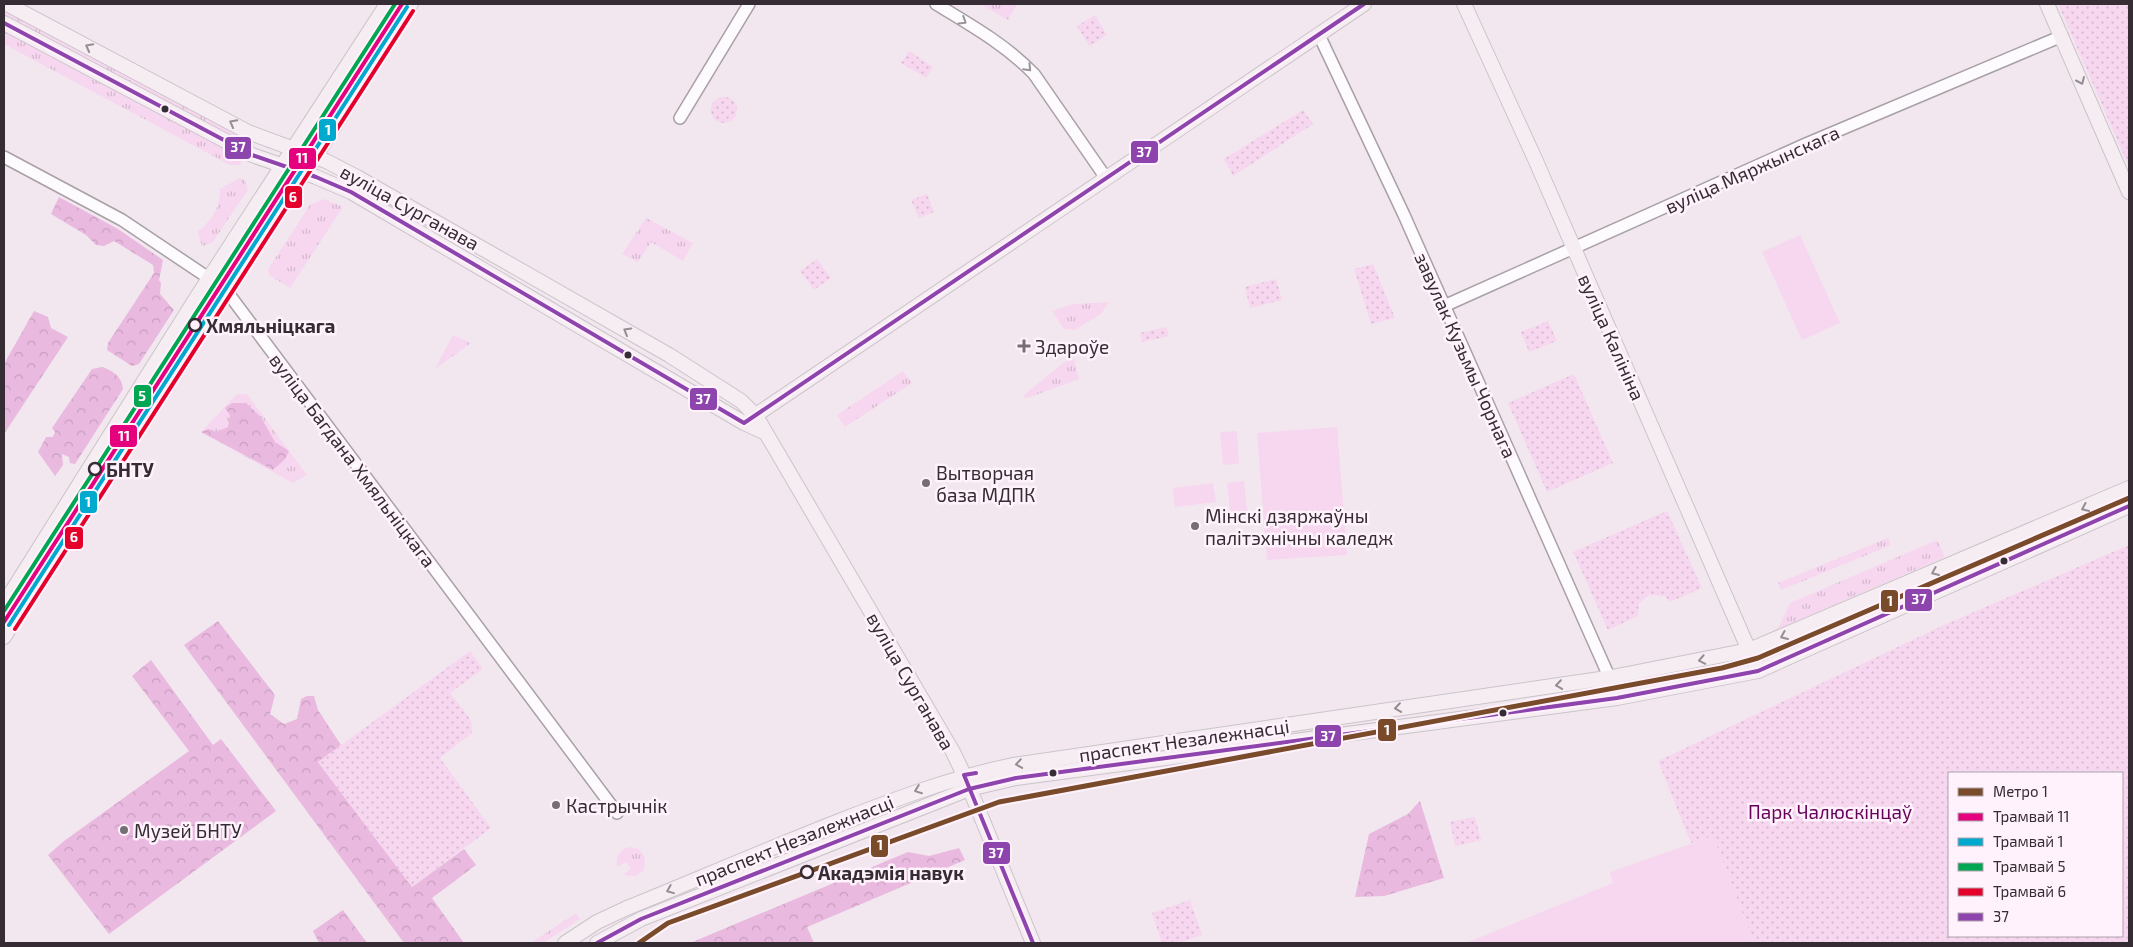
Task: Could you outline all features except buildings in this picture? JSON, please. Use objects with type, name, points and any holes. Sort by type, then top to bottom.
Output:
[{"type":"main road","name":"вуліца Сурганава","points":[[6,4],[248,132],[338,166],[669,355],[741,401],[756,416],[908,675],[964,775],[1033,943]]},
{"type":"main road","points":[[4,604],[210,278],[387,4]]},
{"type":"main road","points":[[4,637],[225,289],[315,157],[411,4]]},
{"type":"main road","points":[[744,423],[1364,4]]},
{"type":"main road","name":"вуліца Калініна","points":[[1464,4],[1574,248],[1758,671]]},
{"type":"main road","points":[[2047,4],[2129,192]]},
{"type":"main road","name":"вуліца Сурганава","points":[[4,23],[252,155],[351,192],[744,423],[764,432]]},
{"type":"main road","name":"праспект Незалежнасці","points":[[566,943],[597,922],[627,908],[934,784],[964,775],[1013,765],[1607,678],[1749,650],[2129,488]]},
{"type":"main road","name":"праспект Незалежнасці","points":[[597,943],[641,919],[917,808],[970,789],[1016,778],[1617,698],[1758,671],[2129,506]]},
{"type":"street","points":[[680,118],[748,4]]},
{"type":"street","points":[[936,4],[1010,50],[1023,62],[1034,74],[1106,178]]},
{"type":"street","name":"завулак Кузьмы Чорнага","points":[[1318,35],[1357,114],[1444,306],[1607,672],[1607,678]]},
{"type":"street","name":"вуліца Мяржынскага","points":[[1444,306],[1806,144],[2062,36]]},
{"type":"street","name":"вуліца Багдана Хмяльніцкага","points":[[4,157],[122,220],[225,289],[617,813]]},
{"type":"green space","points":[[980,4],[1017,4],[1008,20]]},
{"type":"green space","points":[[2058,4],[2129,4],[2129,167],[2065,20]]},
{"type":"green space","points":[[4,9],[252,142],[249,146],[4,16]]},
{"type":"green space","points":[[1095,15],[1107,35],[1089,46],[1077,26]]},
{"type":"green space","points":[[4,31],[243,158],[240,165],[230,165],[4,44]]},
{"type":"green space","points":[[909,51],[933,67],[926,78],[901,63]]},
{"type":"green space","points":[[724,97],[733,101],[737,110],[733,119],[724,123],[715,119],[711,110],[715,101]]},
{"type":"green space","points":[[1303,110],[1313,124],[1233,176],[1224,159]]},
{"type":"green space","points":[[240,178],[245,180],[248,190],[212,243],[202,246],[197,230],[205,226],[215,212],[219,201],[220,189]]},
{"type":"green space","points":[[927,194],[934,212],[919,218],[911,200]]},
{"type":"green space","points":[[59,197],[118,229],[163,260],[159,280],[161,283],[160,294],[174,310],[139,364],[132,366],[107,350],[108,343],[154,273],[153,265],[114,241],[104,246],[96,245],[86,235],[51,214]]},
{"type":"green space","points":[[324,199],[343,207],[290,288],[269,275],[268,269],[310,205]]},
{"type":"green space","points":[[646,218],[693,243],[683,261],[651,242],[638,262],[622,254]]},
{"type":"green space","points":[[1800,235],[1840,323],[1802,340],[1762,252]]},
{"type":"green space","points":[[817,259],[831,278],[814,290],[800,271]]},
{"type":"green space","points":[[1373,264],[1395,318],[1371,324],[1354,269]]},
{"type":"green space","points":[[1276,279],[1282,300],[1250,308],[1245,287]]},
{"type":"green space","points":[[1109,302],[1101,314],[1075,330],[1064,329],[1052,311],[1073,304]]},
{"type":"green space","points":[[34,311],[48,317],[51,328],[68,337],[4,434],[4,364]]},
{"type":"green space","points":[[1548,321],[1557,341],[1529,352],[1521,332]]},
{"type":"green space","points":[[1166,327],[1169,336],[1142,342],[1140,333]]},
{"type":"green space","points":[[453,335],[471,343],[435,369]]},
{"type":"green space","points":[[1073,355],[1079,379],[1025,399],[1024,395]]},
{"type":"green space","points":[[102,367],[116,375],[121,381],[123,389],[75,464],[70,463],[69,457],[62,454],[63,465],[55,476],[38,452],[46,437],[53,437],[55,432],[52,428],[92,369]]},
{"type":"green space","points":[[903,371],[912,383],[845,427],[837,415]]},
{"type":"green space","points":[[1574,374],[1613,463],[1547,492],[1508,403]]},
{"type":"green space","points":[[237,394],[247,394],[307,475],[293,483],[201,432]]},
{"type":"green space","points":[[232,403],[246,403],[260,416],[275,442],[289,451],[285,459],[273,470],[201,432],[209,429],[216,432],[228,427],[230,415],[225,408]]},
{"type":"green space","points":[[1337,427],[1347,555],[1267,560],[1257,433]]},
{"type":"green space","points":[[1237,431],[1239,464],[1223,465],[1220,432]]},
{"type":"green space","points":[[1244,481],[1247,511],[1230,512],[1227,483]]},
{"type":"green space","points":[[1213,483],[1216,502],[1175,507],[1173,488]]},
{"type":"green space","points":[[1667,511],[1702,588],[1670,602],[1665,596],[1649,595],[1639,603],[1638,616],[1608,630],[1573,552]]},
{"type":"green space","points":[[1888,538],[1891,545],[1781,590],[1778,583]]},
{"type":"green space","points":[[1937,540],[1945,557],[1778,629],[1790,603]]},
{"type":"green space","name":"Парк Чалюскінцаў","points":[[2129,545],[2129,943],[1754,943],[1713,836],[1691,843],[1658,761],[1944,625]]},
{"type":"green space","points":[[218,621],[275,695],[270,714],[284,724],[297,719],[301,699],[307,696],[314,696],[318,710],[341,745],[318,762],[412,887],[464,849],[476,865],[432,898],[464,943],[404,943],[184,645]]},
{"type":"green space","points":[[470,651],[483,669],[450,693],[471,720],[472,733],[440,758],[491,828],[412,887],[318,762]]},
{"type":"green space","points":[[151,660],[213,745],[221,739],[276,811],[109,934],[48,855],[64,841],[189,751],[132,676]]},
{"type":"green space","points":[[1420,801],[1444,878],[1384,896],[1355,897],[1369,834],[1408,814]]},
{"type":"green space","points":[[1475,817],[1481,840],[1455,846],[1450,822]]},
{"type":"green space","points":[[1713,836],[1754,943],[1466,943],[1613,883],[1610,872]]},
{"type":"green space","points":[[629,847],[639,849],[645,857],[644,870],[636,876],[623,875],[631,869],[626,862],[617,867],[618,854]]},
{"type":"green space","points":[[959,848],[965,860],[807,927],[814,943],[690,943],[908,852],[929,856]]},
{"type":"green space","points":[[1190,900],[1202,935],[1178,943],[1162,943],[1152,913]]},
{"type":"green space","points":[[343,910],[367,943],[319,943],[313,931]]},
{"type":"green space","points":[[576,913],[580,919],[543,943],[531,943]]},
{"type":"metro line","name":"1","points":[[639,943],[668,923],[999,802],[1722,668],[1758,658],[2129,498]]},
{"type":"tram line","name":"5","points":[[4,611],[395,4]]},
{"type":"tram line","name":"11","points":[[4,622],[402,4]]},
{"type":"tram line","name":"1","points":[[9,625],[407,7]]},
{"type":"tram line","name":"6","points":[[15,629],[413,11]]},
{"type":"transit line","name":"37","points":[[4,23],[252,155],[316,177],[351,192],[744,423],[1364,4]]},
{"type":"transit line","name":"37","points":[[597,943],[641,919],[969,789],[1016,778],[1617,698],[1758,671],[2129,506]]},
{"type":"transit line","name":"37","points":[[976,773],[964,775],[1033,943]]},
{"type":"place","name":"Хмяльніцкага","points":[[195,325]]},
{"type":"place","name":"Здароўе","points":[[1024,346]]},
{"type":"place","name":"БНТУ","points":[[95,469]]},
{"type":"place","name":"Вытворчая база МДПК","points":[[926,483]]},
{"type":"place","name":"Мінскі дзяржаўны палітэхнічны каледж","points":[[1195,526]]},
{"type":"place","name":"Кастрычнік","points":[[556,805]]},
{"type":"place","name":"Музей БНТУ","points":[[124,830]]},
{"type":"place","name":"Акадэмія навук","points":[[807,872]]}]
